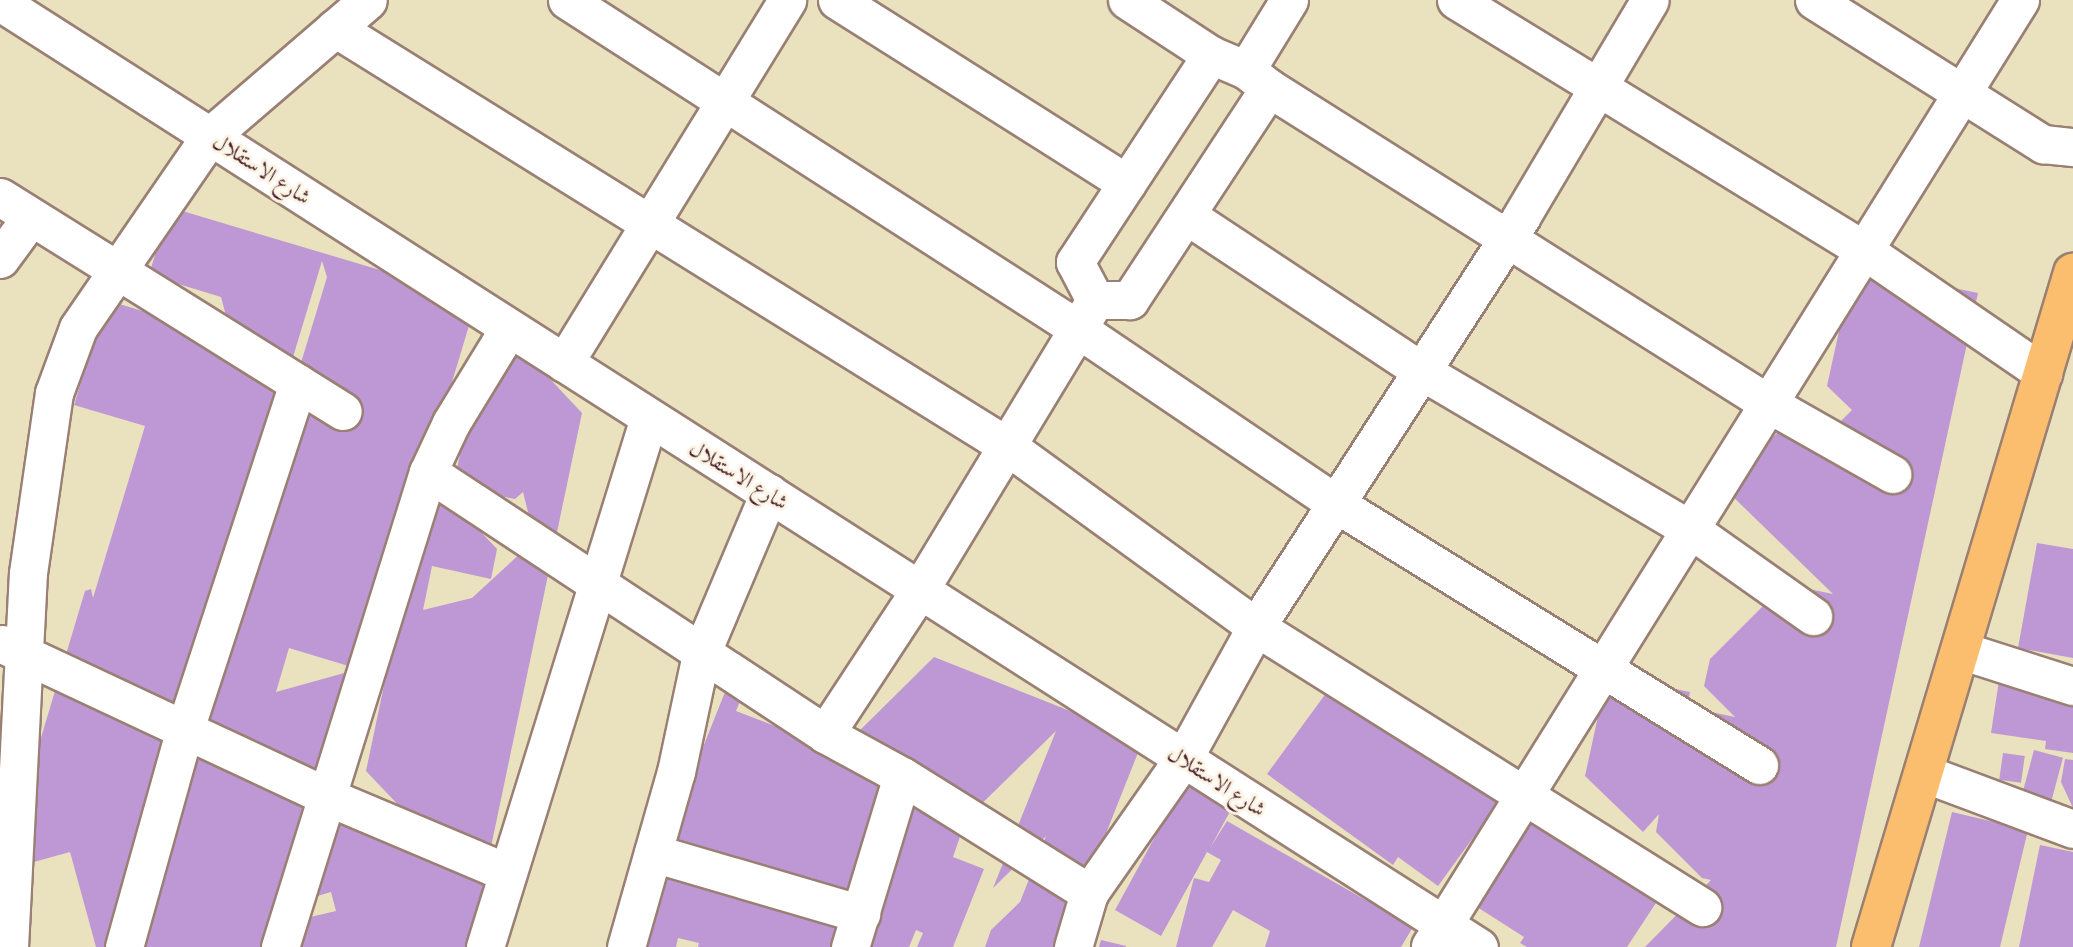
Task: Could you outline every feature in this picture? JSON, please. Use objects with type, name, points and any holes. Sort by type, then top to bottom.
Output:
[{"type":"main road","points":[[1871,947],[2073,273]]},
{"type":"street","points":[[9,947],[12,648],[27,573],[54,393],[78,328],[115,270],[210,136],[368,0]]},
{"type":"street","points":[[567,0],[725,102],[1086,314],[1338,505],[1600,671],[1759,765]]},
{"type":"street","points":[[564,363],[787,0]]},
{"type":"street","points":[[836,0],[1127,183]]},
{"type":"street","points":[[1127,0],[1211,55],[1257,79],[1769,404],[1892,474]]},
{"type":"street","points":[[825,734],[919,591],[1086,314],[1129,300],[1189,217],[1257,79],[1289,0]]},
{"type":"street","points":[[1456,0],[1866,251],[2043,373]]},
{"type":"street","points":[[1073,947],[1089,893],[1182,759],[1256,627],[1338,505],[1508,237],[1650,0]]},
{"type":"street","points":[[1814,0],[1965,91],[2043,144],[2073,147]]},
{"type":"street","points":[[1436,936],[1866,251],[2020,0]]},
{"type":"street","name":"شارع الاستقلال","points":[[0,2],[1182,759],[1436,936],[1479,947]]},
{"type":"street","points":[[335,28],[1007,446],[1256,627],[1524,792],[1702,907]]},
{"type":"street","points":[[1086,314],[1075,262],[1211,55]]},
{"type":"street","points":[[0,197],[343,411]]},
{"type":"street","points":[[0,259],[31,217]]},
{"type":"street","points":[[1189,217],[1423,372],[1690,529],[1813,616]]},
{"type":"street","points":[[280,947],[428,472],[451,423],[509,328]]},
{"type":"street","points":[[124,947],[185,729],[298,383]]},
{"type":"street","points":[[485,947],[649,418]]},
{"type":"street","points":[[428,472],[825,734],[902,776],[1089,893]]},
{"type":"street","points":[[626,947],[653,853],[701,654],[769,493]]},
{"type":"street","points":[[12,648],[328,797],[508,873]]},
{"type":"street","points":[[1960,650],[2073,686]]},
{"type":"street","points":[[1923,773],[2073,829]]},
{"type":"street","points":[[653,853],[856,930],[902,776]]},
{"type":"building","points":[[169,207],[477,299],[365,671],[289,648],[276,692],[355,670],[271,947],[124,947],[327,277],[322,261],[115,947],[96,947],[70,852],[1,871],[85,591],[91,589],[93,598],[145,426],[74,405],[106,300],[232,338],[221,297],[149,275]]},
{"type":"building","points":[[1853,267],[1978,293],[1836,947],[1645,947],[1711,880],[1702,878],[1656,832],[1659,814],[1643,832],[1585,776],[1607,675],[1690,692],[1681,735],[1706,711],[1735,717],[1704,686],[1710,659],[1785,584],[1833,594],[1723,487],[1807,403],[1833,429],[1852,410],[1827,386]]},
{"type":"building","points":[[490,315],[582,413],[470,947],[284,947],[289,922],[336,911],[331,892],[314,897],[332,813],[424,832],[366,771],[428,476],[497,549],[491,579],[432,566],[423,610],[472,598],[535,540],[523,492],[515,499],[453,487]]},
{"type":"building","points":[[2037,543],[2073,549],[2073,658],[2018,648]]},
{"type":"building","points":[[934,657],[1143,740],[1061,947],[985,947],[991,930],[1020,902],[1046,836],[993,888],[1056,731],[966,819],[953,857],[984,869],[953,947],[917,947],[923,933],[916,930],[909,947],[837,947],[851,911],[664,845],[731,677],[747,684],[736,711],[839,751]]},
{"type":"building","points":[[2000,674],[2073,684],[2073,753],[2045,749],[2046,741],[1991,733]]},
{"type":"building","points":[[1332,685],[1510,787],[1438,886],[1398,857],[1393,865],[1267,774]]},
{"type":"building","points":[[2034,750],[2063,758],[2051,802],[2022,794]]},
{"type":"building","points":[[2003,753],[2025,756],[2021,783],[1999,780]]},
{"type":"building","points":[[2065,759],[2073,760],[2073,808],[2061,782]]},
{"type":"building","points":[[1185,782],[1232,808],[1210,848],[1227,821],[1413,927],[1401,947],[1265,947],[1270,931],[1233,910],[1212,947],[1176,947],[1194,878],[1209,882],[1221,860],[1207,852],[1161,936],[1115,910]]},
{"type":"building","points":[[1542,798],[1671,880],[1627,947],[1527,947],[1520,943],[1524,937],[1474,905]]},
{"type":"building","points":[[1952,812],[2028,830],[2000,947],[1919,947]]},
{"type":"building","points":[[2040,845],[2073,852],[2073,947],[2019,947]]},
{"type":"building","points":[[637,862],[841,907],[832,947],[698,947],[699,943],[678,938],[676,947],[618,947]]},
{"type":"building","points":[[1101,940],[1126,946],[1126,947],[1099,947]]}]
